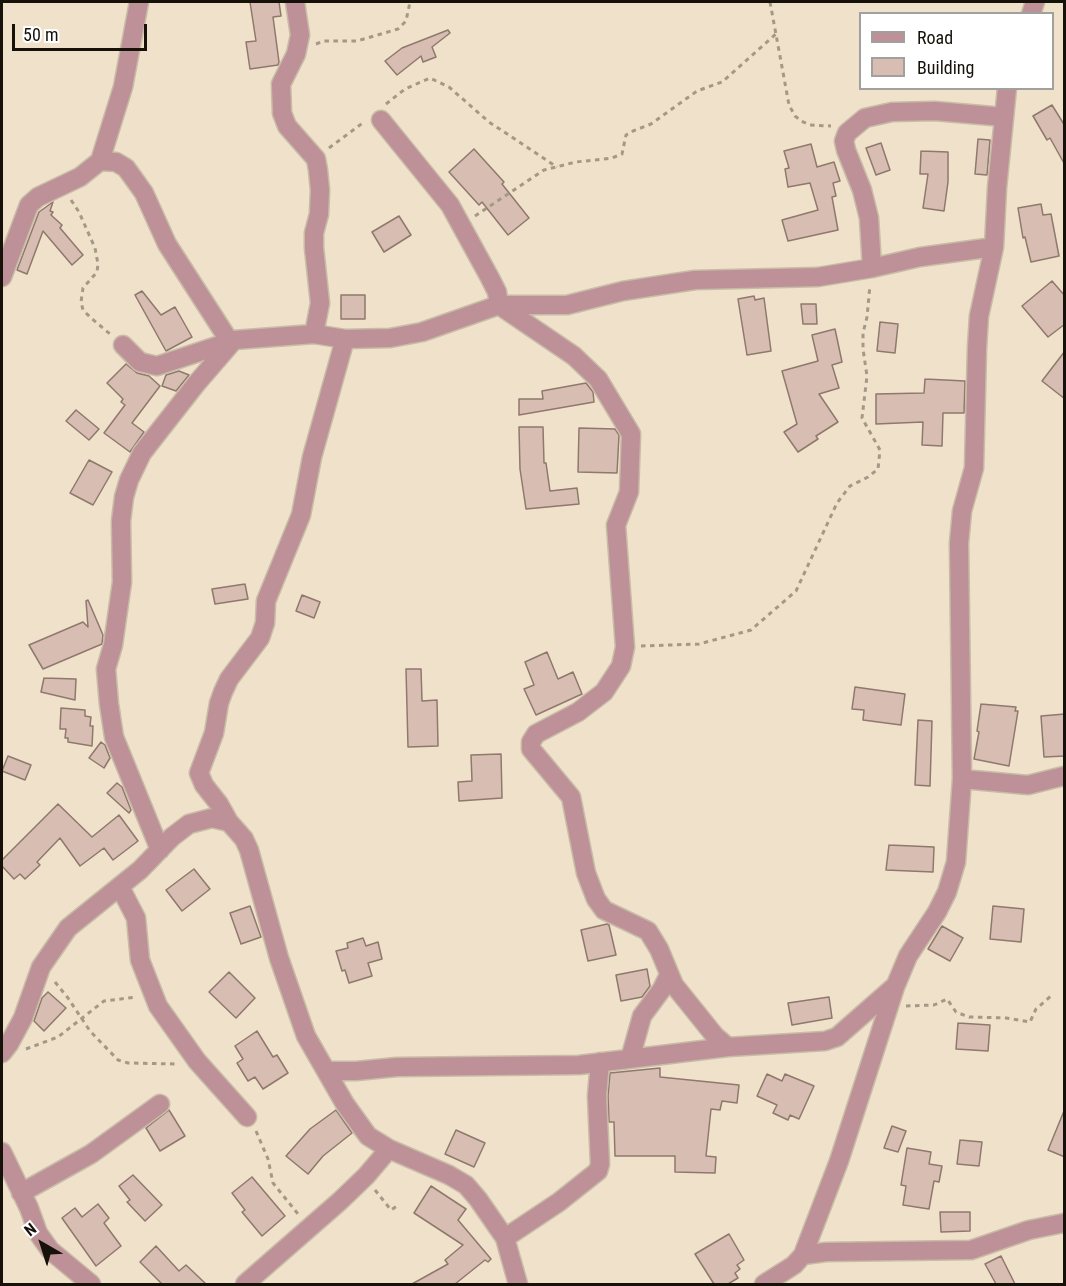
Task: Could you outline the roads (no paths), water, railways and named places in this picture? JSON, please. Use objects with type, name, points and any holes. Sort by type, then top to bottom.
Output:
[{"type":"street","points":[[2,277],[29,205],[38,197],[80,177],[100,161],[123,87],[139,2]]},
{"type":"street","points":[[295,2],[300,35],[297,48],[281,84],[282,112],[287,126],[316,159],[320,190],[314,248],[320,303],[314,334]]},
{"type":"street","points":[[764,1284],[794,1265],[803,1255],[839,1161],[893,994],[908,956],[937,912],[947,892],[956,862],[962,779],[959,543],[962,511],[974,468],[979,316],[994,247],[997,188],[1007,90]]},
{"type":"street","points":[[872,268],[869,218],[862,190],[846,150],[844,141],[847,133],[865,118],[892,112],[935,111],[1004,117]]},
{"type":"street","points":[[376,116],[450,205],[497,292],[499,305],[574,356],[598,379],[631,434],[629,492],[616,525],[625,647],[621,666],[604,692],[578,712],[536,734],[531,742],[531,749],[571,796],[586,873],[596,899],[604,910],[648,931],[659,948],[674,985],[728,1047]]},
{"type":"street","points":[[100,161],[116,162],[126,168],[144,193],[167,244],[232,341]]},
{"type":"street","points":[[123,345],[140,362],[157,366],[232,341],[314,334],[345,339],[390,338],[422,332],[499,305],[567,305],[624,291],[695,280],[818,277],[920,257],[994,247]]},
{"type":"street","points":[[345,339],[312,457],[301,514],[266,602],[265,623],[260,638],[229,679],[223,692],[214,732],[199,773],[204,785],[229,822],[244,839],[249,850],[279,958],[306,1036],[345,1104],[368,1136],[389,1149],[449,1175],[466,1185],[505,1238],[518,1284]]},
{"type":"street","points":[[160,850],[114,737],[109,704],[106,669],[113,645],[122,582],[121,521],[124,497],[129,480],[142,453],[232,341]]},
{"type":"street","points":[[962,779],[1028,785],[1065,776]]},
{"type":"street","points":[[2,1053],[23,1018],[41,967],[68,928],[120,887],[172,837],[189,824],[212,818],[229,822]]},
{"type":"street","points":[[120,887],[136,918],[140,960],[158,1006],[197,1061],[247,1117]]},
{"type":"street","points":[[630,1059],[642,1016],[662,989],[669,975]]},
{"type":"street","points":[[326,1071],[397,1067],[579,1065],[728,1047],[825,1041],[837,1037],[893,994]]},
{"type":"street","points":[[505,1238],[559,1202],[598,1171],[600,1164],[597,1096],[600,1062]]},
{"type":"street","points":[[21,1193],[91,1154],[160,1104]]},
{"type":"street","points":[[245,1284],[366,1176],[389,1149]]},
{"type":"street","points":[[2,1152],[38,1233],[50,1250],[91,1284]]},
{"type":"street","points":[[803,1255],[826,1252],[971,1250],[1029,1230],[1065,1223]]}]
